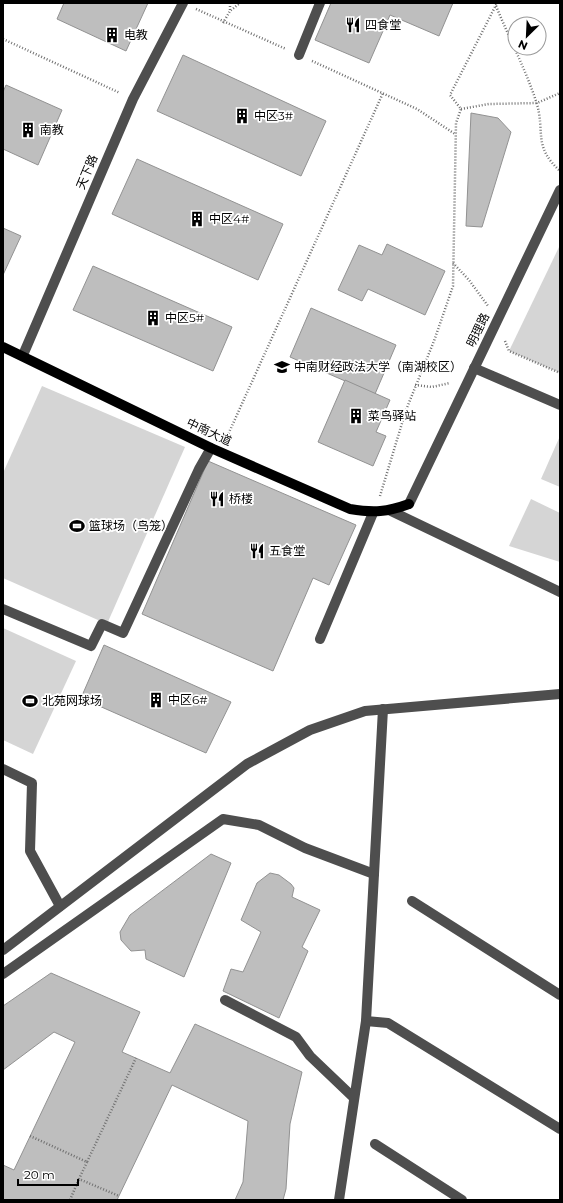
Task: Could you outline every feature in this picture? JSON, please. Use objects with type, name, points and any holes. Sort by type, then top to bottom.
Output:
[{"type":"main road","name":"中南大道","points":[[3,347],[23,355],[216,450],[350,510],[373,513],[390,511],[410,504]]},
{"type":"street","points":[[300,55],[320,3]]},
{"type":"street","name":"天下路","points":[[23,355],[133,99],[186,5]]},
{"type":"street","name":"明理路","points":[[410,504],[560,190]]},
{"type":"street","points":[[474,368],[560,405]]},
{"type":"street","points":[[3,609],[91,646],[102,624],[123,633],[199,469],[216,450]]},
{"type":"street","points":[[390,511],[560,592]]},
{"type":"street","points":[[320,639],[373,513]]},
{"type":"street","points":[[3,950],[247,764],[310,730],[365,711],[560,694]]},
{"type":"street","points":[[339,1200],[366,1021],[383,709]]},
{"type":"street","points":[[3,769],[32,783],[30,851],[60,906]]},
{"type":"street","points":[[3,974],[223,819],[259,825],[304,848],[374,874]]},
{"type":"street","points":[[412,901],[560,995]]},
{"type":"street","points":[[225,1000],[296,1037],[310,1056],[354,1098]]},
{"type":"street","points":[[366,1021],[388,1023],[560,1129]]},
{"type":"street","points":[[375,1144],[462,1200]]},
{"type":"path","points":[[230,3],[230,11]]},
{"type":"path","points":[[223,23],[230,11],[240,3]]},
{"type":"path","points":[[496,4],[537,103],[541,121],[541,143],[549,160],[560,171]]},
{"type":"path","points":[[461,109],[450,95],[496,4]]},
{"type":"path","points":[[186,5],[223,23],[300,55],[417,109],[456,135]]},
{"type":"path","points":[[3,39],[133,99]]},
{"type":"path","points":[[216,450],[383,93]]},
{"type":"path","points":[[461,109],[490,104],[537,103],[560,93]]},
{"type":"path","points":[[373,513],[385,485],[406,410],[434,341],[453,286],[456,123],[461,109]]},
{"type":"path","points":[[415,385],[432,387],[460,381],[474,368]]},
{"type":"path","points":[[70,1200],[136,1058]]},
{"type":"path","points":[[30,1136],[88,1162]]},
{"type":"path","points":[[80,1179],[119,1196]]},
{"type":"shaded area","points":[[560,245],[560,373],[509,351]]},
{"type":"shaded area","name":"篮球场（鸟笼）","points":[[42,386],[185,447],[107,624],[3,578],[3,473]]},
{"type":"shaded area","points":[[560,436],[560,487],[541,479]]},
{"type":"shaded area","points":[[531,499],[560,513],[560,562],[509,546]]},
{"type":"shaded area","name":"北苑网球场","points":[[3,628],[76,661],[33,754],[3,740]]},
{"type":"building","name":"电教","points":[[64,3],[148,3],[126,51],[57,19]]},
{"type":"building","name":"四食堂","points":[[331,3],[453,3],[439,36],[390,15],[369,63],[315,40]]},
{"type":"building","name":"中区3#","points":[[183,55],[326,121],[301,176],[157,111]]},
{"type":"building","name":"南教","points":[[6,85],[62,110],[38,165],[3,149],[3,92]]},
{"type":"building","points":[[471,113],[498,118],[511,132],[482,227],[466,226]]},
{"type":"building","name":"中区4#","points":[[137,159],[283,224],[258,280],[112,214]]},
{"type":"building","points":[[3,228],[21,236],[3,275]]},
{"type":"building","points":[[387,244],[445,271],[425,315],[368,289],[362,301],[338,290],[359,245],[382,255]]},
{"type":"building","name":"中区5#","points":[[93,266],[232,327],[213,371],[73,310]]},
{"type":"building","points":[[311,308],[396,345],[375,394],[290,357]]},
{"type":"building","name":"菜鸟驿站","points":[[345,380],[390,400],[376,432],[386,436],[373,466],[318,442]]},
{"type":"building","name":"五食堂","points":[[208,461],[356,525],[329,585],[313,578],[273,671],[142,614]]},
{"type":"building","name":"中区6#","points":[[104,645],[231,702],[206,753],[81,698]]},
{"type":"building","points":[[211,854],[231,863],[184,977],[146,959],[145,950],[131,951],[121,940],[120,932],[130,915]]},
{"type":"building","points":[[270,873],[279,875],[291,884],[294,888],[292,897],[320,910],[302,947],[308,951],[279,1018],[223,991],[231,969],[243,972],[261,932],[241,920],[257,883]]},
{"type":"building","points":[[51,973],[140,1012],[122,1052],[170,1073],[195,1024],[302,1072],[290,1124],[286,1189],[283,1200],[235,1200],[243,1182],[248,1121],[172,1085],[117,1200],[3,1200],[3,1165],[14,1170],[75,1042],[54,1032],[3,1070],[3,1006]]},
{"type":"place","name":"四食堂","points":[[353,25]]},
{"type":"place","name":"电教","points":[[112,35]]},
{"type":"place","name":"中区3#","points":[[242,116]]},
{"type":"place","name":"南教","points":[[28,130]]},
{"type":"place","name":"中区4#","points":[[197,219]]},
{"type":"place","name":"中区5#","points":[[153,318]]},
{"type":"place","name":"中南财经政法大学（南湖校区）","points":[[282,367]]},
{"type":"place","name":"菜鸟驿站","points":[[356,416]]},
{"type":"place","name":"桥楼","points":[[217,499]]},
{"type":"place","name":"篮球场（鸟笼）","points":[[77,526]]},
{"type":"place","name":"五食堂","points":[[257,551]]},
{"type":"place","name":"中区6#","points":[[156,700]]},
{"type":"place","name":"北苑网球场","points":[[30,701]]}]
